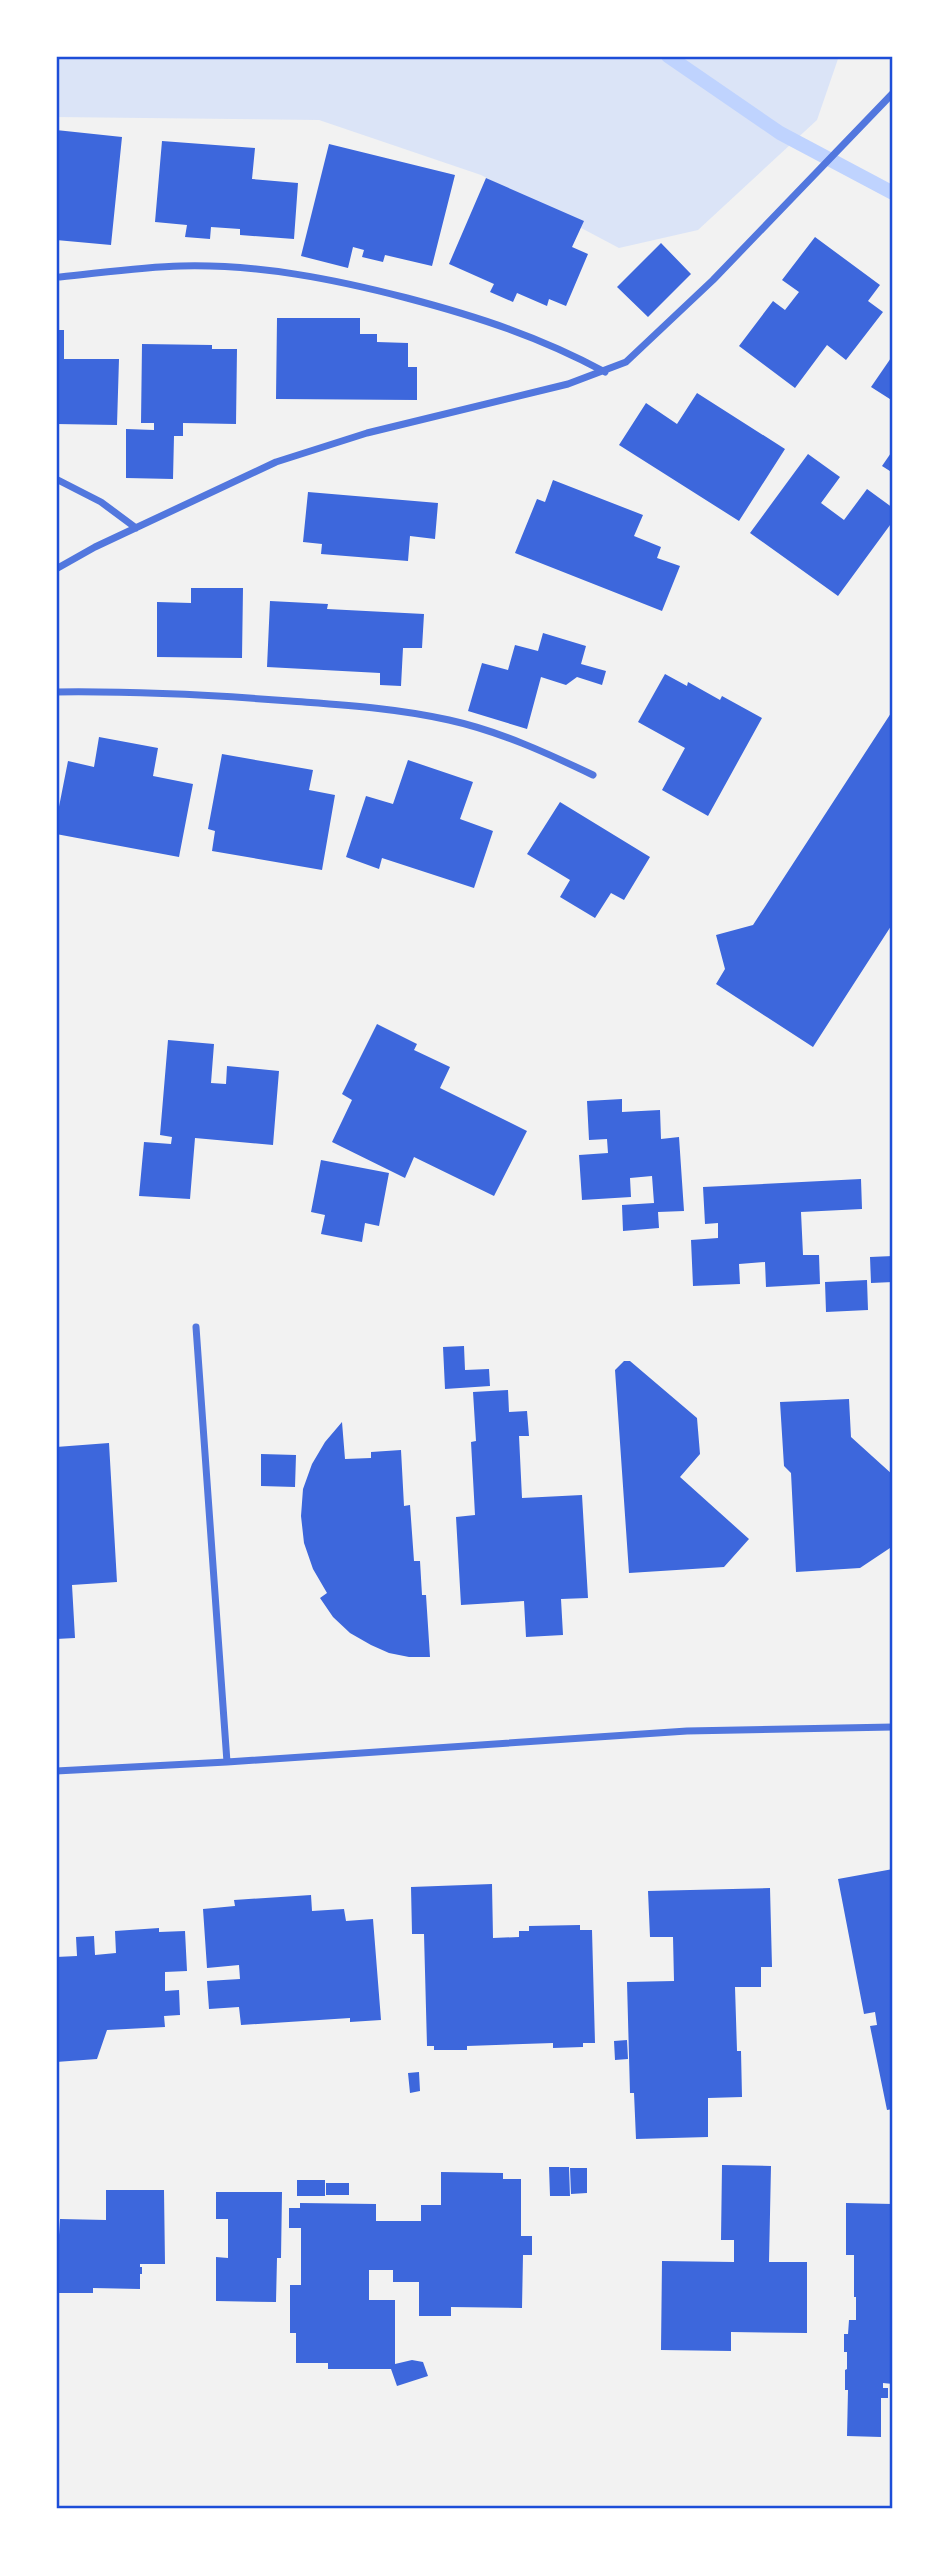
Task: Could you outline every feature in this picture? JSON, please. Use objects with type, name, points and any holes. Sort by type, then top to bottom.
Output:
[{"type":"street","points":[[56,569],[95,547],[276,462],[367,433],[568,384],[626,362],[713,280],[893,93]]},
{"type":"street","points":[[60,277],[182,266],[317,277],[369,288],[500,324],[568,352],[605,372]]},
{"type":"street","points":[[56,479],[101,502],[136,528]]},
{"type":"street","points":[[56,692],[163,692],[385,709],[449,720],[497,734],[593,775]]},
{"type":"street","points":[[196,1327],[227,1762]]},
{"type":"street","points":[[56,1771],[687,1731],[893,1727]]},
{"type":"shaded area","points":[[56,56],[839,56],[817,120],[698,230],[619,248],[481,175],[319,120],[56,117]]},
{"type":"building","points":[[56,130],[122,137],[111,245],[56,240]]},
{"type":"building","points":[[162,141],[255,148],[252,179],[298,183],[294,239],[240,235],[240,229],[211,227],[210,239],[185,237],[187,225],[155,222]]},
{"type":"building","points":[[329,144],[455,175],[432,266],[385,255],[383,262],[362,257],[364,250],[353,247],[348,268],[301,256]]},
{"type":"building","points":[[486,178],[584,221],[572,247],[588,254],[566,306],[549,299],[547,306],[517,293],[513,302],[490,292],[494,284],[449,264]]},
{"type":"building","points":[[815,237],[880,285],[868,301],[883,312],[846,360],[827,345],[795,388],[739,346],[773,301],[785,310],[799,292],[782,280]]},
{"type":"building","points":[[661,243],[691,274],[648,317],[617,287]]},
{"type":"building","points":[[277,318],[360,318],[360,334],[377,334],[377,342],[408,343],[408,367],[417,367],[417,400],[276,399]]},
{"type":"building","points":[[56,330],[64,330],[64,359],[119,359],[117,425],[56,424]]},
{"type":"building","points":[[142,344],[212,345],[212,349],[237,349],[236,424],[183,423],[183,436],[174,436],[173,479],[126,478],[126,429],[154,430],[154,423],[141,423]]},
{"type":"building","points":[[893,355],[893,401],[871,387]]},
{"type":"building","points":[[697,393],[785,449],[739,521],[619,445],[646,403],[677,424]]},
{"type":"building","points":[[893,450],[893,473],[882,466]]},
{"type":"building","points":[[808,454],[840,477],[821,503],[844,520],[867,489],[893,508],[893,521],[838,596],[750,533]]},
{"type":"building","points":[[553,480],[643,515],[634,536],[661,547],[657,558],[680,566],[662,611],[515,553],[537,499],[545,502]]},
{"type":"building","points":[[308,492],[438,503],[435,539],[410,536],[408,561],[321,554],[322,544],[303,542]]},
{"type":"building","points":[[191,588],[243,588],[242,658],[157,657],[157,602],[191,603]]},
{"type":"building","points":[[270,601],[328,604],[327,609],[424,614],[422,648],[403,648],[401,686],[380,685],[380,673],[267,667]]},
{"type":"building","points":[[543,633],[586,646],[581,664],[606,671],[602,685],[577,677],[566,685],[541,677],[527,729],[468,711],[482,663],[508,670],[515,645],[538,651]]},
{"type":"building","points":[[665,674],[687,686],[688,682],[720,700],[722,696],[762,718],[708,816],[662,790],[685,748],[638,722]]},
{"type":"building","points":[[893,710],[893,923],[813,1047],[716,984],[725,969],[716,935],[753,925]]},
{"type":"building","points":[[99,737],[158,748],[153,776],[193,784],[179,857],[56,834],[68,761],[94,767]]},
{"type":"building","points":[[222,754],[313,770],[309,790],[335,795],[322,870],[212,851],[215,831],[208,829]]},
{"type":"building","points":[[408,760],[473,782],[460,819],[493,831],[474,888],[382,858],[379,869],[346,857],[366,796],[393,804]]},
{"type":"building","points":[[560,802],[650,857],[624,900],[611,893],[595,918],[560,897],[570,880],[527,854]]},
{"type":"building","points":[[377,1024],[417,1044],[414,1050],[450,1067],[440,1088],[527,1131],[494,1196],[414,1157],[405,1178],[332,1142],[352,1100],[342,1094]]},
{"type":"building","points":[[168,1040],[214,1044],[211,1083],[226,1084],[227,1066],[279,1071],[273,1145],[195,1138],[190,1199],[139,1196],[144,1142],[171,1144],[172,1137],[160,1135]]},
{"type":"building","points":[[622,1099],[622,1112],[660,1110],[661,1139],[679,1137],[684,1211],[658,1212],[659,1228],[623,1231],[622,1205],[654,1203],[652,1176],[630,1178],[631,1197],[582,1200],[579,1155],[608,1153],[607,1139],[589,1140],[587,1101]]},
{"type":"building","points":[[321,1160],[389,1173],[379,1226],[365,1223],[362,1242],[321,1234],[325,1215],[311,1212]]},
{"type":"building","points":[[861,1179],[862,1209],[801,1212],[803,1255],[819,1255],[820,1284],[766,1287],[765,1262],[739,1264],[740,1284],[693,1286],[691,1240],[718,1238],[718,1223],[705,1224],[703,1187]]},
{"type":"building","points":[[893,1256],[893,1282],[871,1283],[870,1257]]},
{"type":"building","points":[[867,1280],[868,1310],[826,1312],[825,1282]]},
{"type":"building","points":[[464,1346],[465,1370],[489,1369],[490,1386],[445,1389],[443,1347]]},
{"type":"building","points":[[624,1361],[630,1361],[697,1418],[700,1454],[680,1477],[749,1539],[724,1567],[629,1573],[615,1370]]},
{"type":"building","points":[[508,1390],[509,1412],[527,1411],[529,1436],[519,1436],[522,1498],[582,1495],[588,1598],[561,1599],[563,1635],[526,1637],[524,1601],[461,1605],[456,1517],[475,1515],[471,1442],[476,1441],[473,1392]]},
{"type":"building","points":[[849,1399],[851,1437],[893,1475],[893,1546],[860,1568],[796,1572],[791,1473],[784,1466],[780,1402]]},
{"type":"building","points":[[342,1422],[345,1459],[371,1458],[371,1452],[401,1450],[404,1506],[410,1505],[414,1561],[420,1561],[422,1595],[426,1595],[430,1657],[389,1653],[371,1645],[350,1633],[333,1617],[320,1598],[327,1593],[313,1569],[304,1543],[301,1516],[303,1489],[312,1464],[325,1442]]},
{"type":"building","points":[[109,1443],[117,1582],[72,1585],[75,1638],[56,1639],[56,1447]]},
{"type":"building","points":[[261,1454],[296,1455],[295,1487],[261,1486]]},
{"type":"building","points":[[893,1869],[893,2109],[887,2110],[870,2026],[877,2025],[875,2012],[864,2014],[838,1879]]},
{"type":"building","points":[[492,1884],[493,1938],[519,1937],[519,1931],[529,1931],[529,1926],[580,1925],[580,1930],[592,1930],[595,2043],[583,2043],[583,2047],[553,2048],[553,2043],[467,2046],[467,2050],[434,2050],[434,2046],[427,2046],[424,1934],[412,1934],[411,1887]]},
{"type":"building","points":[[770,1888],[772,1967],[761,1967],[761,1987],[735,1987],[742,2097],[708,2098],[708,2137],[636,2139],[634,2093],[630,2093],[627,1982],[674,1981],[673,1937],[650,1937],[648,1891]]},
{"type":"building","points":[[311,1895],[312,1911],[344,1909],[346,1921],[373,1919],[381,2020],[350,2022],[350,2018],[241,2025],[239,2007],[209,2009],[207,1981],[240,1979],[239,1965],[207,1968],[203,1909],[235,1906],[234,1900]]},
{"type":"building","points":[[159,1928],[159,1932],[185,1931],[187,1971],[165,1972],[165,1991],[179,1990],[180,2015],[164,2016],[165,2027],[107,2030],[97,2059],[56,2062],[56,1957],[77,1956],[76,1937],[94,1936],[95,1955],[116,1953],[115,1931]]},
{"type":"building","points":[[627,2040],[628,2059],[615,2060],[614,2041]]},
{"type":"building","points":[[419,2072],[420,2091],[410,2093],[408,2073]]},
{"type":"building","points":[[722,2165],[771,2166],[769,2262],[807,2262],[807,2333],[731,2332],[731,2351],[661,2350],[662,2261],[734,2262],[734,2240],[721,2240]]},
{"type":"building","points":[[549,2167],[569,2167],[570,2196],[550,2196]]},
{"type":"building","points":[[570,2168],[587,2168],[587,2193],[571,2194]]},
{"type":"building","points":[[441,2172],[503,2173],[503,2179],[521,2179],[521,2236],[532,2236],[532,2255],[523,2255],[522,2308],[451,2307],[451,2316],[419,2316],[419,2282],[393,2282],[393,2270],[369,2270],[369,2300],[395,2300],[395,2364],[412,2360],[423,2362],[428,2376],[397,2386],[391,2369],[328,2369],[328,2363],[296,2363],[296,2333],[290,2333],[290,2285],[301,2285],[301,2228],[289,2228],[289,2208],[300,2208],[300,2203],[376,2204],[376,2221],[421,2221],[421,2205],[441,2205]]},
{"type":"building","points":[[297,2180],[325,2180],[325,2196],[297,2196]]},
{"type":"building","points":[[326,2183],[349,2183],[349,2195],[326,2195]]},
{"type":"building","points":[[106,2190],[164,2190],[165,2264],[140,2264],[140,2289],[93,2288],[93,2293],[56,2293],[56,2235],[59,2235],[60,2219],[106,2220]]},
{"type":"building","points":[[216,2192],[282,2192],[281,2258],[277,2258],[276,2302],[216,2301],[216,2257],[228,2258],[228,2219],[216,2219]]},
{"type":"building","points":[[846,2203],[893,2204],[893,2384],[883,2383],[883,2388],[888,2388],[888,2398],[881,2398],[881,2437],[847,2436],[847,2352],[844,2352],[844,2334],[848,2334],[849,2320],[856,2320],[856,2297],[854,2255],[846,2255]]},
{"type":"waterway","points":[[668,56],[780,133],[893,193]]}]
